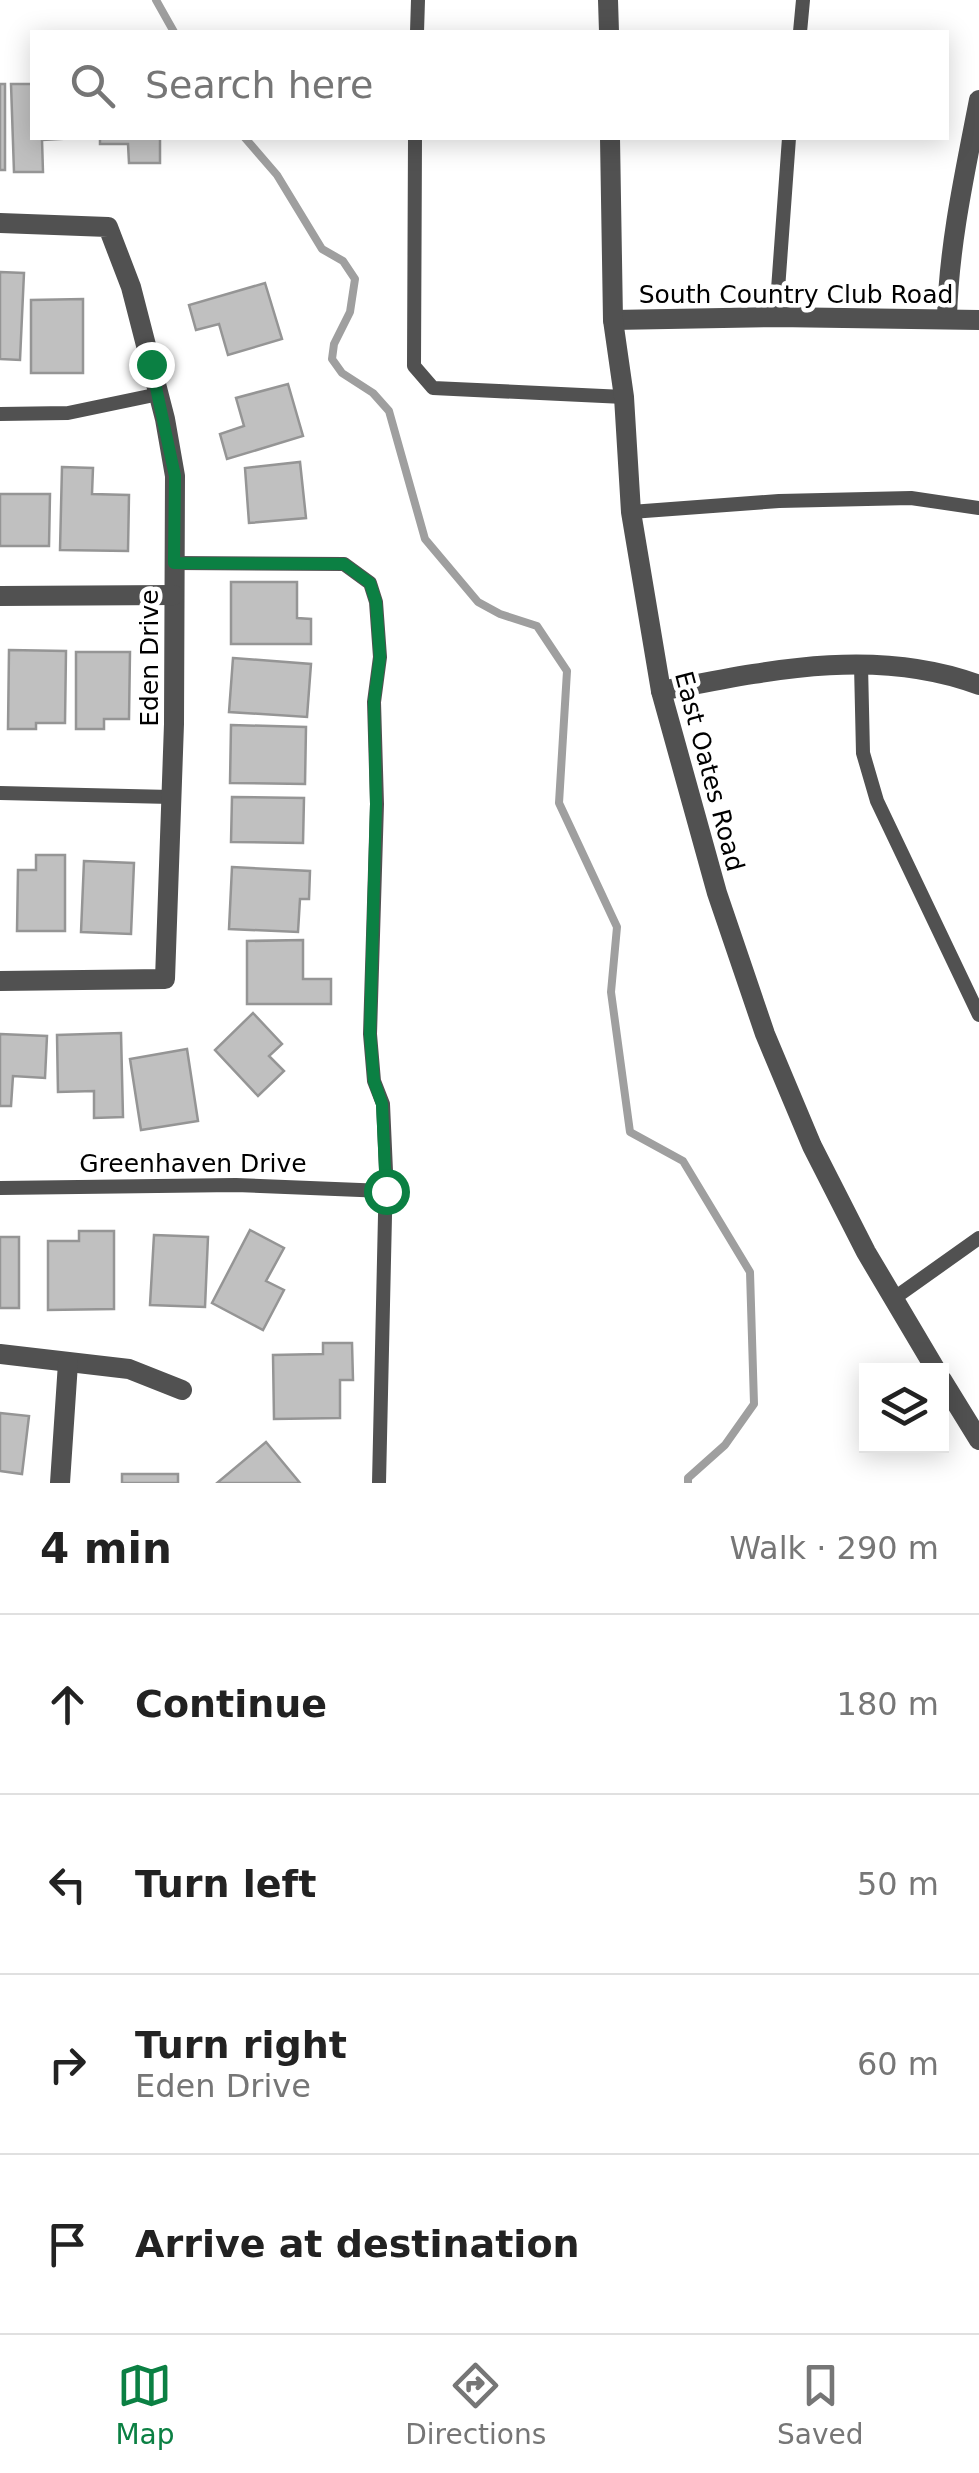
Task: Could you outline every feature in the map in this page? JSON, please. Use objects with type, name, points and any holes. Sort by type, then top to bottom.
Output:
[{"type":"street","points":[[608,0],[609,30]]},
{"type":"street","points":[[947,317],[960,197],[979,100]]},
{"type":"street","name":"East Oates Road","points":[[610,140],[613,320],[624,397],[632,512],[661,691],[717,893],[765,1034],[812,1146],[932,1363]]},
{"type":"street","name":"Eden Drive","points":[[0,223],[108,227],[132,287],[175,476],[166,979],[0,981]]},
{"type":"street","name":"South Country Club Road","points":[[613,320],[979,320]]},
{"type":"street","points":[[0,596],[174,596]]},
{"type":"street","points":[[661,691],[776,669],[860,665],[906,667],[979,685]]},
{"type":"street","points":[[0,1354],[129,1370],[182,1390]]},
{"type":"street","points":[[60,1483],[68,1363]]},
{"type":"street","points":[[949,1391],[979,1440]]},
{"type":"lane","points":[[418,0],[418,30]]},
{"type":"lane","points":[[800,30],[804,0]]},
{"type":"lane","points":[[415,140],[414,366],[433,388],[624,397]]},
{"type":"lane","points":[[776,317],[790,140]]},
{"type":"lane","points":[[0,414],[68,413],[159,394]]},
{"type":"lane","points":[[632,512],[779,501],[911,498],[979,508]]},
{"type":"lane","points":[[174,563],[344,564],[370,583],[376,602],[380,657],[374,702],[376,804],[370,1034],[374,1081],[382,1104],[386,1191],[379,1483]]},
{"type":"lane","points":[[860,665],[864,752],[877,801],[979,1015]]},
{"type":"lane","points":[[0,793],[171,797]]},
{"type":"lane","name":"Greenhaven Drive","points":[[0,1188],[236,1185],[386,1191]]},
{"type":"lane","points":[[893,1298],[979,1238]]},
{"type":"building","points":[[0,84],[5,84],[5,170],[0,170]]},
{"type":"building","points":[[11,84],[30,84],[30,140],[42,140],[43,172],[14,172]]},
{"type":"building","points":[[100,140],[160,140],[160,163],[129,163],[128,144],[100,144]]},
{"type":"building","points":[[0,272],[24,273],[20,360],[0,359]]},
{"type":"building","points":[[265,283],[282,339],[228,355],[219,324],[196,330],[189,305]]},
{"type":"building","points":[[83,299],[83,373],[31,373],[31,300]]},
{"type":"building","points":[[288,384],[303,436],[227,459],[220,434],[244,426],[236,398]]},
{"type":"building","points":[[300,462],[306,518],[249,523],[245,468]]},
{"type":"building","points":[[62,467],[93,468],[92,494],[129,495],[128,551],[60,550]]},
{"type":"building","points":[[0,494],[50,494],[49,546],[0,546]]},
{"type":"building","points":[[231,582],[297,582],[297,618],[311,619],[311,644],[231,644]]},
{"type":"building","points":[[9,650],[66,651],[65,723],[36,723],[36,729],[8,729]]},
{"type":"building","points":[[76,652],[130,652],[129,719],[104,719],[104,729],[76,729]]},
{"type":"building","points":[[233,658],[311,664],[307,717],[229,712]]},
{"type":"building","points":[[231,725],[306,727],[305,784],[230,783]]},
{"type":"building","points":[[232,797],[304,798],[303,843],[231,842]]},
{"type":"building","points":[[36,855],[65,855],[65,931],[17,931],[18,870],[36,870]]},
{"type":"building","points":[[84,861],[134,863],[131,934],[81,932]]},
{"type":"building","points":[[232,867],[310,871],[309,899],[300,899],[298,932],[229,929]]},
{"type":"building","points":[[303,940],[303,979],[331,979],[331,1004],[247,1004],[247,941]]},
{"type":"building","points":[[253,1013],[282,1044],[269,1056],[284,1071],[258,1096],[215,1050]]},
{"type":"building","points":[[121,1033],[123,1117],[94,1118],[94,1091],[58,1092],[57,1035]]},
{"type":"building","points":[[0,1034],[47,1036],[45,1078],[13,1076],[11,1106],[0,1106]]},
{"type":"building","points":[[187,1049],[198,1121],[141,1130],[130,1059]]},
{"type":"building","points":[[250,1230],[284,1248],[266,1281],[284,1290],[263,1330],[212,1303]]},
{"type":"building","points":[[79,1231],[114,1231],[114,1309],[48,1310],[48,1241],[79,1241]]},
{"type":"building","points":[[154,1235],[208,1237],[205,1307],[150,1305]]},
{"type":"building","points":[[0,1237],[19,1237],[19,1308],[0,1308]]},
{"type":"building","points":[[323,1343],[352,1343],[353,1380],[340,1380],[340,1418],[274,1419],[273,1355],[323,1354]]},
{"type":"building","points":[[0,1413],[29,1416],[22,1474],[0,1471]]},
{"type":"building","points":[[266,1442],[300,1483],[217,1483]]},
{"type":"building","points":[[122,1474],[178,1474],[178,1483],[122,1483]]},
{"type":"waterway","points":[[156,0],[173,30]]},
{"type":"waterway","points":[[247,140],[277,175],[322,249],[343,261],[355,279],[350,312],[334,344],[332,359],[342,373],[373,393],[389,411],[425,539],[478,602],[537,626],[567,671],[559,803],[617,927],[611,992],[630,1132],[683,1161],[750,1272],[754,1404],[725,1445],[688,1478],[688,1483]]},
{"type":"route","points":[[151,364],[166,419],[175,476],[174,563],[344,564],[370,583],[376,602],[380,657],[374,702],[376,804],[370,1034],[374,1081],[382,1104],[386,1191]]}]
